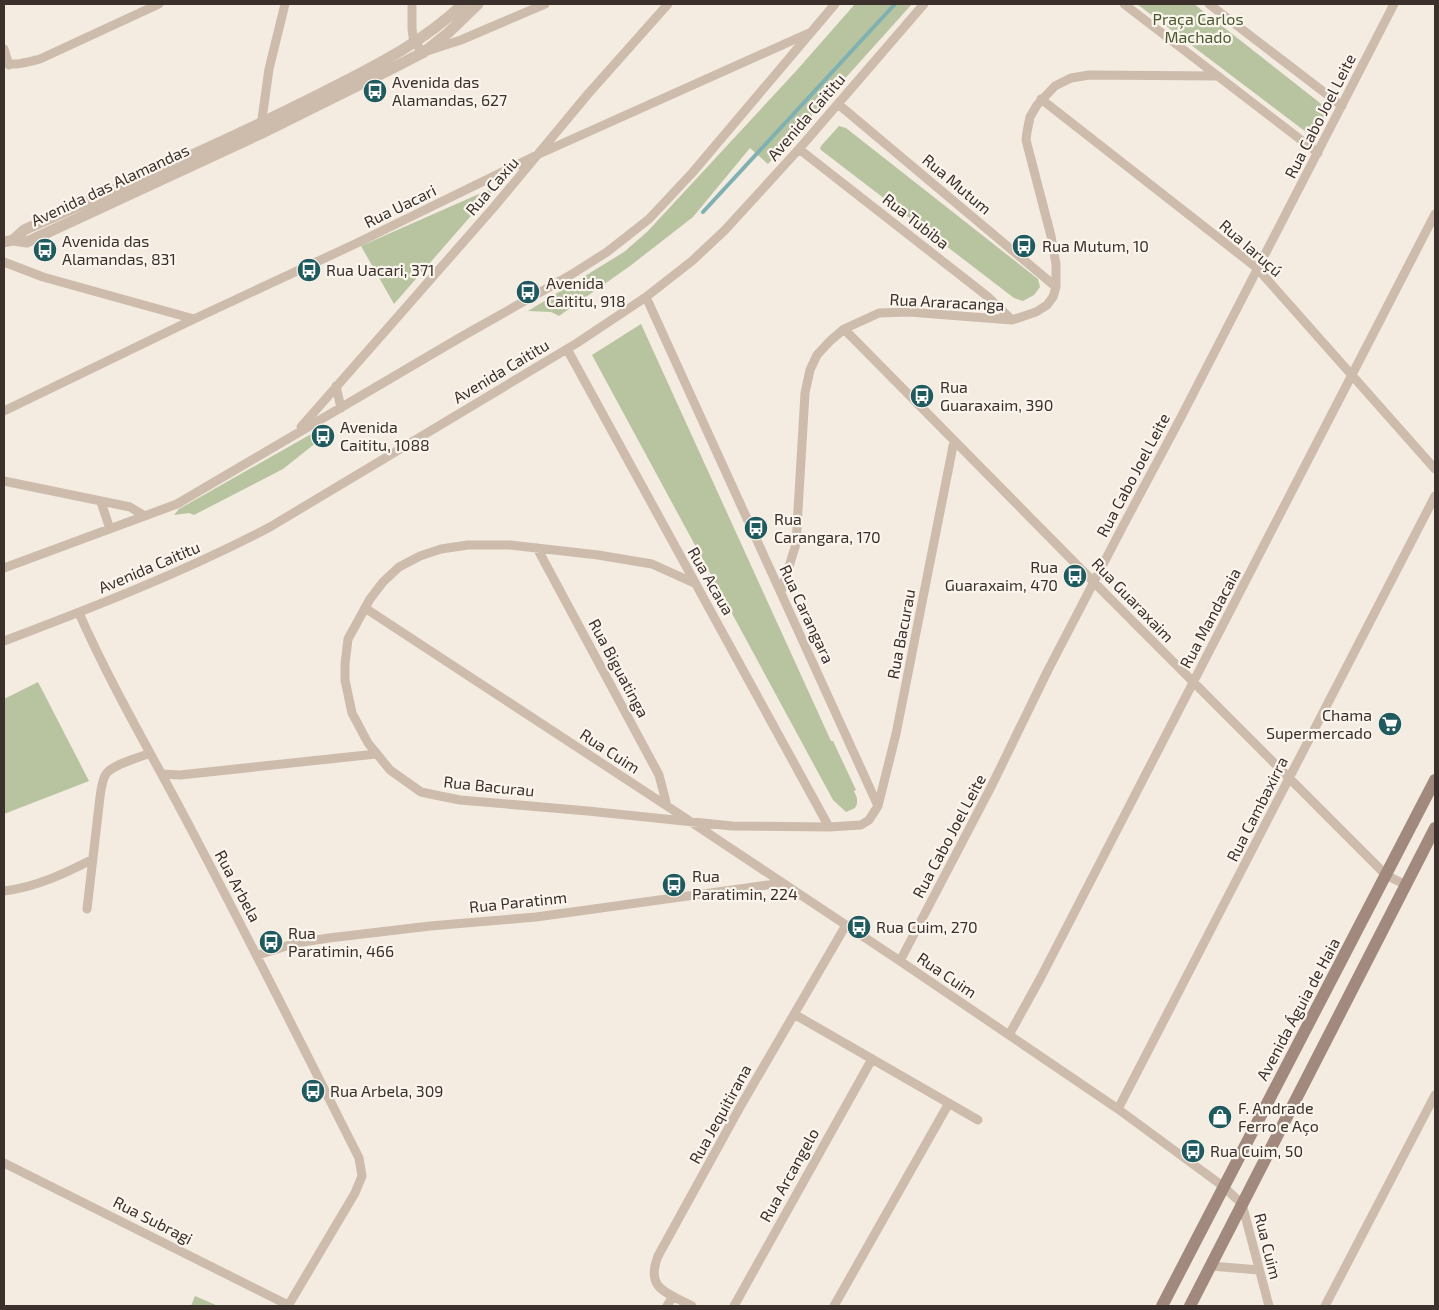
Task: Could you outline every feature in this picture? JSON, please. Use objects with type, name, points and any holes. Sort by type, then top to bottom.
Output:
[{"type":"main road","name":"Avenida Águia de Haia","points":[[1162,1306],[1435,780]]},
{"type":"main road","points":[[1190,1306],[1435,828]]},
{"type":"street","points":[[4,49],[6,64],[40,58],[159,4]]},
{"type":"street","points":[[260,128],[269,69],[285,4]]},
{"type":"street","points":[[412,4],[414,43],[424,52],[461,40],[545,4]]},
{"type":"street","name":"Avenida das Alamandas","points":[[260,128],[414,43],[448,18],[463,4]]},
{"type":"street","name":"Avenida das Alamandas","points":[[8,241],[27,242],[260,128],[424,52],[454,28],[478,4]]},
{"type":"street","name":"Rua Caxiu","points":[[295,433],[668,4]]},
{"type":"street","points":[[4,568],[177,504],[247,464],[295,433],[342,408],[607,252],[648,219],[693,172],[835,4]]},
{"type":"street","name":"Avenida Caititu","points":[[4,640],[78,613],[226,550],[270,527],[567,349],[646,297],[692,260],[725,230],[800,149],[924,4]]},
{"type":"street","points":[[1124,4],[1318,153]]},
{"type":"street","points":[[1210,4],[1342,106]]},
{"type":"street","name":"Rua Cabo Joel Leite","points":[[900,961],[992,785],[1048,670],[1180,421],[1394,4]]},
{"type":"street","name":"Rua Uacari","points":[[4,411],[194,319],[356,244],[539,154],[811,32]]},
{"type":"street","points":[[1056,287],[1056,264],[1051,236],[1026,140],[1030,118],[1041,99],[1055,86],[1071,78],[1089,75],[1218,76]]},
{"type":"street","name":"Rua Iaruçú","points":[[1041,99],[1257,268],[1435,469]]},
{"type":"street","name":"Rua Mutum","points":[[838,104],[1056,287]]},
{"type":"street","name":"Rua Tubiba","points":[[800,149],[987,296],[1012,320]]},
{"type":"street","name":"Rua Mandacaia","points":[[1009,1035],[1046,969],[1435,214]]},
{"type":"street","points":[[4,262],[43,277],[194,319]]},
{"type":"street","name":"Rua Araracanga","points":[[781,592],[796,544],[805,393],[810,370],[817,355],[844,330],[879,314],[909,312],[1012,320],[1036,312],[1047,305],[1056,287]]},
{"type":"street","name":"Rua Carangara","points":[[646,297],[878,806]]},
{"type":"street","name":"Rua Guaraxaim","points":[[844,330],[1386,875],[1406,886]]},
{"type":"street","name":"Rua Acaua","points":[[567,349],[829,828]]},
{"type":"street","points":[[336,386],[342,408]]},
{"type":"street","name":"Rua Bacurau","points":[[694,582],[652,564],[598,555],[510,545],[468,545],[441,549],[420,556],[399,567],[383,582],[365,608],[348,639],[345,680],[352,713],[376,754],[390,770],[421,792],[460,800],[732,826],[829,828],[861,826],[869,820],[878,806],[896,734],[954,441]]},
{"type":"street","points":[[4,481],[130,507],[145,516]]},
{"type":"street","name":"Rua Cambaxirra","points":[[1118,1109],[1435,496]]},
{"type":"street","points":[[101,502],[110,529]]},
{"type":"street","name":"Rua Biguatinga","points":[[537,548],[659,775],[667,806]]},
{"type":"street","name":"Rua Cuim","points":[[365,608],[900,961],[1118,1109],[1224,1187],[1242,1204],[1269,1306]]},
{"type":"street","name":"Rua Arbela","points":[[78,613],[110,679],[258,955],[359,1158],[362,1176],[355,1193],[288,1305]]},
{"type":"street","points":[[86,909],[100,797],[106,773],[120,764],[150,754]]},
{"type":"street","points":[[162,774],[180,775],[376,754]]},
{"type":"street","points":[[4,891],[51,880],[93,859]]},
{"type":"street","name":"Rua Paratinm","points":[[258,955],[296,942],[430,926],[536,917],[782,883]]},
{"type":"street","name":"Rua Jequitirana","points":[[692,1306],[656,1285],[653,1275],[658,1256],[740,1107],[846,925]]},
{"type":"street","points":[[794,1014],[978,1120]]},
{"type":"street","name":"Rua Arcangelo","points":[[734,1306],[872,1059]]},
{"type":"street","points":[[1325,1306],[1435,1095]]},
{"type":"street","points":[[834,1306],[949,1103]]},
{"type":"street","name":"Rua Subragi","points":[[4,1163],[288,1305]]},
{"type":"street","points":[[1211,1266],[1259,1270]]},
{"type":"street","points":[[667,1306],[673,1296]]},
{"type":"green space","points":[[855,4],[912,4],[768,164],[750,148],[693,217],[630,266],[559,316],[551,312],[528,311],[624,252],[647,232],[797,70]]},
{"type":"green space","name":"Praça Carlos Machado","points":[[1137,4],[1194,4],[1329,110],[1310,135]]},
{"type":"green space","points":[[839,126],[846,128],[1038,279],[1040,287],[1034,295],[1023,301],[1014,298],[821,150],[821,146]]},
{"type":"green space","points":[[497,186],[394,304],[361,246]]},
{"type":"green space","points":[[641,324],[831,741],[833,741],[856,790],[854,791],[857,804],[855,808],[846,812],[833,800],[592,355]]},
{"type":"green space","points":[[327,425],[327,434],[283,469],[194,515],[189,513],[174,515],[179,509]]},
{"type":"green space","points":[[38,682],[89,781],[4,814],[4,699]]},
{"type":"green space","points":[[195,1296],[218,1306],[191,1306]]},
{"type":"waterway","points":[[703,212],[895,4]]},
{"type":"place","name":"Avenida das Alamandas, 627","points":[[375,91]]},
{"type":"place","name":"Rua Mutum, 10","points":[[1024,246]]},
{"type":"place","name":"Avenida das Alamandas, 831","points":[[45,250]]},
{"type":"place","name":"Rua Uacari, 371","points":[[309,270]]},
{"type":"place","name":"Avenida Caititu, 918","points":[[528,292]]},
{"type":"place","name":"Rua Guaraxaim, 390","points":[[922,396]]},
{"type":"place","name":"Avenida Caititu, 1088","points":[[323,436]]},
{"type":"place","name":"Rua Carangara, 170","points":[[756,528]]},
{"type":"place","name":"Rua Guaraxaim, 470","points":[[1075,576]]},
{"type":"place","name":"Chama Supermercado","points":[[1390,724]]},
{"type":"place","name":"Rua Paratimin, 224","points":[[674,885]]},
{"type":"place","name":"Rua Cuim, 270","points":[[859,927]]},
{"type":"place","name":"Rua Paratimin, 466","points":[[271,942]]},
{"type":"place","name":"Rua Arbela, 309","points":[[313,1091]]},
{"type":"place","name":"F. Andrade Ferro e Aço","points":[[1220,1117]]},
{"type":"place","name":"Rua Cuim, 50","points":[[1193,1151]]}]
